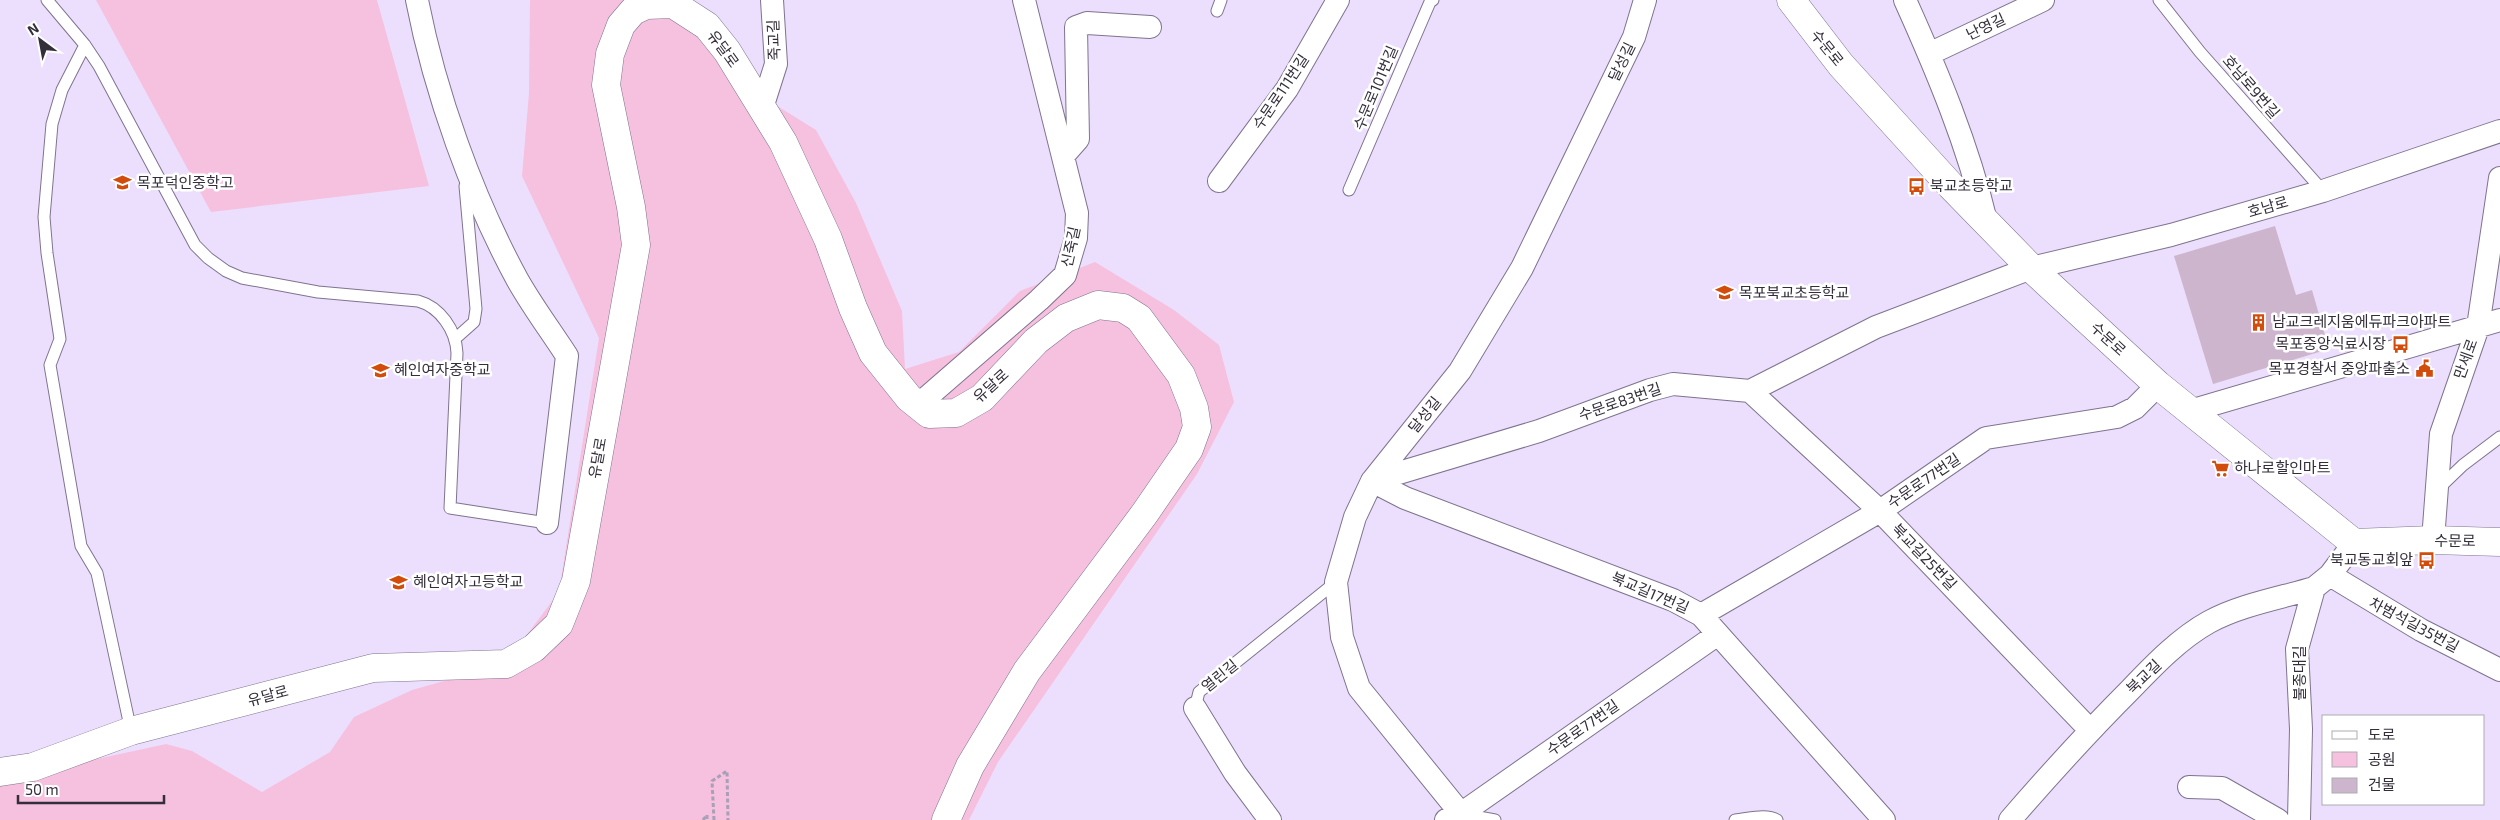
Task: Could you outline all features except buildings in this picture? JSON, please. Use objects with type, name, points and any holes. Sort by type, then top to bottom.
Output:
[{"type":"street","points":[[417,0],[435,78],[488,219],[518,280],[567,356],[547,523]]},
{"type":"street","name":"죽교길","points":[[762,108],[776,64],[772,0]]},
{"type":"street","name":"신죽길","points":[[918,405],[1039,300],[1064,275],[1076,238],[1077,213],[1024,0]]},
{"type":"street","name":"수문로111번길","points":[[1219,181],[1287,89],[1338,0]]},
{"type":"street","name":"달성길","points":[[1458,818],[1359,688],[1342,637],[1336,582],[1355,517],[1372,481],[1460,372],[1522,268],[1634,37],[1645,0]]},
{"type":"street","name":"수문로","points":[[1791,0],[1840,65],[2031,268],[2158,385],[2354,543],[2433,540],[2500,542]]},
{"type":"street","points":[[1905,0],[1929,54],[1975,177],[1986,221]]},
{"type":"street","name":"난영길","points":[[1929,54],[2044,0]]},
{"type":"street","name":"유달로","points":[[0,772],[33,767],[132,731],[373,668],[506,664],[534,648],[559,624],[576,581],[636,245],[632,207],[606,85],[610,54],[620,25],[633,11],[646,5],[673,4],[707,26],[727,50],[783,142],[824,231],[853,308],[873,353],[909,398],[929,414],[956,412],[982,398],[1036,341],[1066,318],[1098,305],[1123,308],[1139,318],[1181,375],[1194,408],[1197,426],[1189,449],[1145,513],[1027,671],[970,766],[946,820]]},
{"type":"street","points":[[1063,156],[1078,140],[1076,27],[1087,23],[1150,27]]},
{"type":"street","name":"호남로","points":[[2031,268],[2171,234],[2323,191],[2500,131]]},
{"type":"street","name":"만세로","points":[[2433,540],[2440,434],[2478,327],[2500,178]]},
{"type":"street","points":[[1750,391],[1876,327],[2031,268]]},
{"type":"street","points":[[2190,411],[2500,320]]},
{"type":"street","name":"수문로83번길","points":[[1372,481],[1539,431],[1650,390],[1673,384],[1750,391]]},
{"type":"street","name":"수문로77번길","points":[[1701,615],[1880,511],[1986,438],[2117,417],[2135,408],[2158,385]]},
{"type":"street","name":"북교길25번길","points":[[1750,391],[1880,511],[2090,730]]},
{"type":"street","name":"북교길17번길","points":[[1372,481],[1404,498],[1673,600],[1701,615],[1884,820]]},
{"type":"street","name":"불종대길","points":[[2299,820],[2301,729],[2297,649],[2322,582],[2354,543]]},
{"type":"street","name":"북교길","points":[[2010,820],[2090,730],[2151,669],[2209,622],[2322,582]]},
{"type":"street","name":"차범석길35번길","points":[[2322,582],[2500,670]]},
{"type":"street","name":"수문로77번길","points":[[1458,818],[1718,634]]},
{"type":"street","name":"열린길","points":[[1195,708],[1235,773],[1270,820]]},
{"type":"street","points":[[2189,786],[2222,788],[2278,820]]},
{"type":"lane","points":[[47,0],[85,45],[99,66],[195,245],[208,258],[226,271],[242,278],[318,292],[418,301],[429,304],[440,314],[456,338],[450,508],[547,523]]},
{"type":"lane","name":"수문로101번길","points":[[1349,190],[1430,2],[1433,0]]},
{"type":"lane","name":"호남로9번길","points":[[2159,0],[2200,52],[2323,191]]},
{"type":"lane","points":[[85,45],[62,90],[52,124],[44,217],[47,253],[60,339],[50,365],[81,546],[96,573],[132,731]]},
{"type":"lane","points":[[456,338],[474,322],[476,309],[462,152]]},
{"type":"lane","points":[[2436,491],[2463,465],[2500,437]]},
{"type":"lane","name":"열린길","points":[[1195,708],[1199,692],[1336,582]]},
{"type":"lane","points":[[1735,820],[1758,817],[1777,820]]},
{"type":"lane","points":[[1458,818],[1495,820]]},
{"type":"path","points":[[714,820],[712,781],[727,771],[728,820]]},
{"type":"green space","points":[[96,0],[377,0],[429,186],[211,212]]},
{"type":"green space","points":[[530,0],[623,0],[701,9],[750,89],[816,130],[856,203],[902,311],[905,369],[959,352],[1020,291],[1095,262],[1174,310],[1219,345],[1234,402],[1197,474],[998,762],[969,820],[0,820],[0,780],[166,744],[192,751],[262,792],[330,752],[354,717],[412,690],[505,664],[559,592],[599,338],[522,176],[529,93]]},
{"type":"place","name":"목포덕인중학고","points":[[123,183]]},
{"type":"place","name":"북교초등학교","points":[[1916,186]]},
{"type":"place","name":"목포북교초등학교","points":[[1725,293]]},
{"type":"place","name":"남교크레지움에듀파크아파트","points":[[2258,322]]},
{"type":"place","name":"목포중앙식료시장","points":[[2400,344]]},
{"type":"place","name":"목포경찰서 중앙파출소","points":[[2424,369]]},
{"type":"place","name":"혜인여자중학교","points":[[380,370]]},
{"type":"place","name":"하나로할인마트","points":[[2220,468]]},
{"type":"place","name":"북교동교회앞","points":[[2427,560]]},
{"type":"place","name":"혜인여자고등학교","points":[[399,582]]}]
